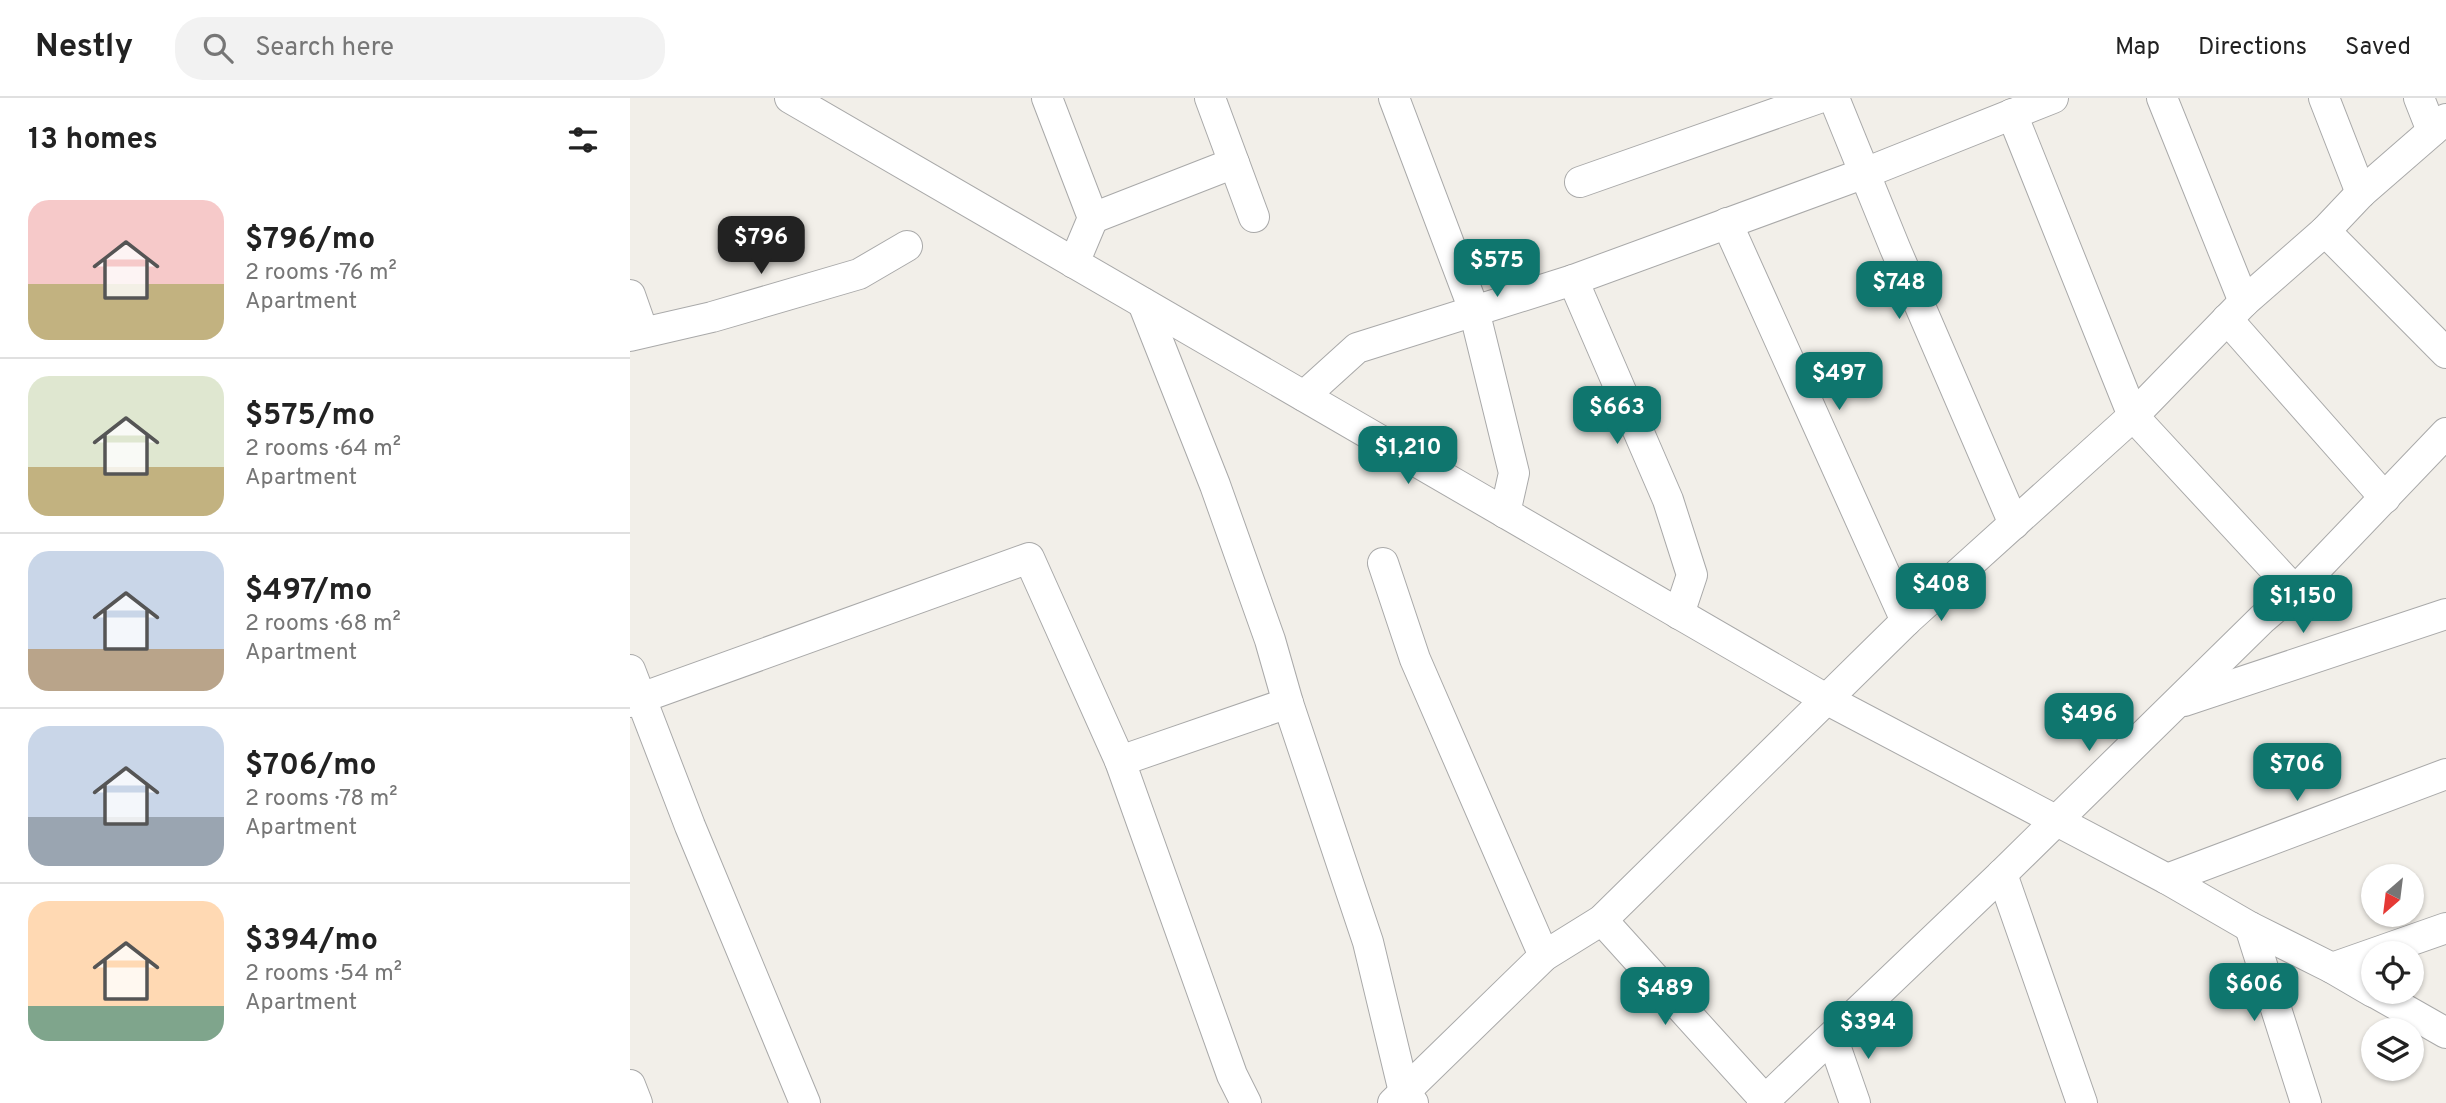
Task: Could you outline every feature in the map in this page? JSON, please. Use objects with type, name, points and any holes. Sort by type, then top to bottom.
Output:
[{"type":"street","points":[[790,98],[1826,699],[2361,985]]},
{"type":"street","points":[[1047,98],[1093,218],[1074,263]]},
{"type":"street","points":[[1209,98],[1254,217]]},
{"type":"street","points":[[1394,98],[1474,310],[1514,473],[1505,513]]},
{"type":"street","points":[[1580,182],[1819,98]]},
{"type":"street","points":[[1834,98],[1895,248],[2014,524]]},
{"type":"street","points":[[1304,396],[1357,348],[1573,280],[1865,173],[2053,98]]},
{"type":"street","points":[[2162,98],[2235,311],[2385,498]]},
{"type":"street","points":[[2324,98],[2361,193]]},
{"type":"street","points":[[1403,1099],[1544,956],[1602,920],[1906,621],[2133,416],[2235,311],[2325,231],[2361,193],[2439,125],[2419,98]]},
{"type":"street","points":[[2012,114],[2133,416],[2295,591]]},
{"type":"street","points":[[1093,218],[1234,163]]},
{"type":"street","points":[[1727,223],[1906,621]]},
{"type":"street","points":[[2325,231],[2446,353]]},
{"type":"street","points":[[630,295],[637,334],[712,317],[859,274],[907,246]]},
{"type":"street","points":[[1573,280],[1668,500],[1692,575],[1679,614]]},
{"type":"street","points":[[1143,303],[1215,485],[1270,640],[1288,703],[1368,942],[1403,1099]]},
{"type":"street","points":[[1602,920],[1763,1101],[2002,874],[2262,619],[2295,591],[2446,433]]},
{"type":"street","points":[[636,699],[1029,558],[1120,761],[1232,1075],[1246,1103]]},
{"type":"street","points":[[1383,563],[1415,659],[1544,956]]},
{"type":"street","points":[[2176,704],[2446,614]]},
{"type":"street","points":[[630,670],[636,699],[805,1103]]},
{"type":"street","points":[[1120,761],[1288,703]]},
{"type":"street","points":[[2167,879],[2446,774]]},
{"type":"street","points":[[2002,874],[2082,1103]]},
{"type":"street","points":[[2250,927],[2306,1103]]},
{"type":"street","points":[[2332,968],[2446,928]]},
{"type":"street","points":[[2395,1004],[2446,1033]]},
{"type":"street","points":[[1832,1037],[1855,1103]]},
{"type":"street","points":[[630,1086],[637,1103]]}]
